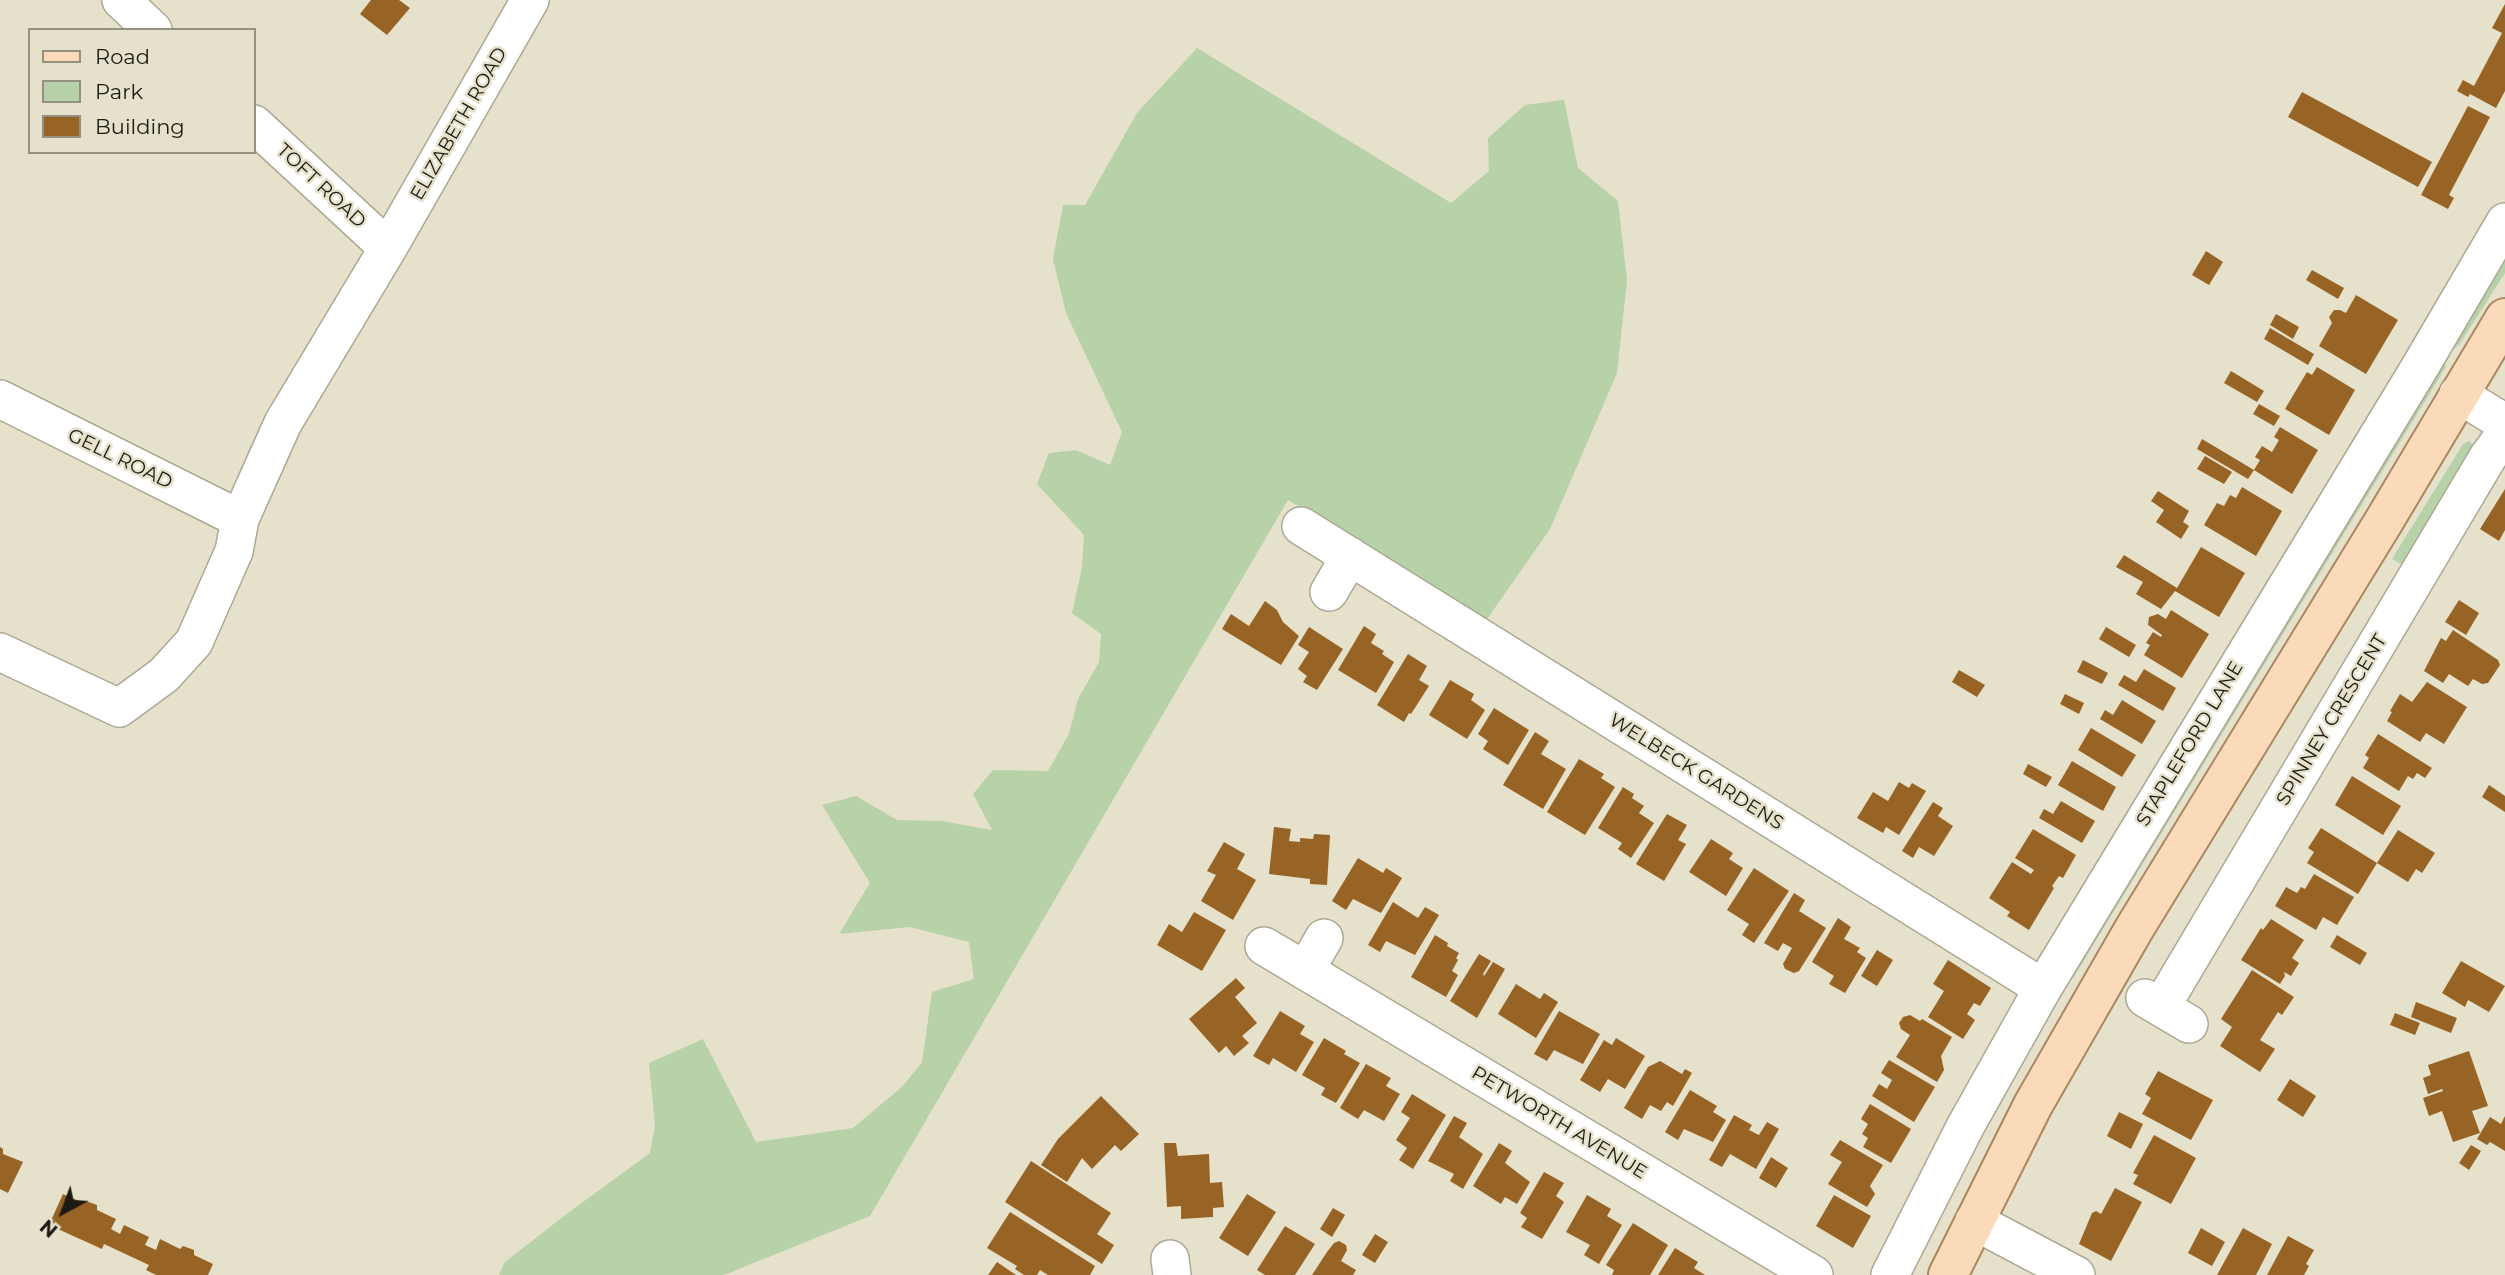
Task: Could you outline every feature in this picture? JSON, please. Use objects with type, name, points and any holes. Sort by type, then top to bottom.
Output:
[{"type":"main road","points":[[1948,1275],[2033,1105],[2134,929],[2505,318]]},
{"type":"street","points":[[121,0],[151,28]]},
{"type":"street","name":"ELIZABETH ROAD","points":[[0,652],[119,708],[164,675],[194,642],[234,551],[240,519],[283,423],[388,248],[530,0]]},
{"type":"street","name":"TOFT ROAD","points":[[256,126],[388,248]]},
{"type":"street","name":"STAPLEFORD LANE","points":[[1890,1275],[1965,1127],[2043,988],[2505,222]]},
{"type":"street","points":[[2458,394],[2505,424]]},
{"type":"street","name":"GELL ROAD","points":[[0,399],[240,519]]},
{"type":"street","name":"SPINNEY CRESCENT","points":[[2165,1010],[2488,457],[2505,434]]},
{"type":"street","name":"WELBECK GARDENS","points":[[1301,526],[2043,988]]},
{"type":"street","points":[[1329,592],[1350,556]]},
{"type":"street","points":[[1305,971],[1324,938]]},
{"type":"street","name":"PETWORTH AVENUE","points":[[1264,946],[1814,1275]]},
{"type":"street","points":[[1974,1221],[2076,1275]]},
{"type":"green space","points":[[1197,48],[1451,203],[1489,171],[1488,138],[1525,105],[1564,100],[1578,168],[1618,201],[1627,280],[1617,373],[1550,529],[1487,619],[1288,500],[870,1216],[724,1275],[499,1275],[505,1262],[650,1153],[655,1125],[649,1063],[703,1039],[756,1142],[853,1128],[903,1086],[922,1062],[932,992],[974,979],[969,942],[910,927],[839,934],[870,883],[822,805],[856,796],[897,820],[942,821],[992,830],[973,794],[993,770],[1048,771],[1069,734],[1078,699],[1099,662],[1101,634],[1072,613],[1082,568],[1084,535],[1037,484],[1049,453],[1076,450],[1110,465],[1122,432],[1066,313],[1053,259],[1063,205],[1085,205],[1137,113]]},
{"type":"green space","points":[[2505,249],[2505,273],[2459,345],[2453,349],[2446,345]]},
{"type":"green space","points":[[2442,362],[2446,366],[2444,370],[2073,978],[2066,973]]},
{"type":"green space","points":[[2469,441],[2475,447],[2407,567],[2392,559],[2463,444]]},
{"type":"building","points":[[371,0],[399,0],[410,8],[387,35],[360,14]]},
{"type":"building","points":[[2505,4],[2505,91],[2496,108],[2470,94],[2468,97],[2457,91],[2463,80],[2474,86],[2502,33],[2492,28]]},
{"type":"building","points":[[2302,92],[2432,162],[2418,187],[2288,117]]},
{"type":"building","points":[[2468,106],[2490,117],[2449,195],[2454,198],[2448,209],[2421,195]]},
{"type":"building","points":[[2206,251],[2223,262],[2209,285],[2192,275]]},
{"type":"building","points":[[2312,270],[2344,288],[2338,299],[2306,280]]},
{"type":"building","points":[[2356,295],[2398,320],[2366,374],[2319,346],[2332,323],[2329,317],[2334,310],[2346,313]]},
{"type":"building","points":[[2276,314],[2299,327],[2293,339],[2270,325]]},
{"type":"building","points":[[2270,328],[2314,354],[2308,365],[2264,339]]},
{"type":"building","points":[[2317,367],[2355,390],[2329,435],[2285,409],[2307,372],[2312,375]]},
{"type":"building","points":[[2231,371],[2264,391],[2257,402],[2224,383]]},
{"type":"building","points":[[2259,404],[2280,416],[2274,426],[2253,414]]},
{"type":"building","points":[[2280,427],[2318,450],[2292,494],[2254,470],[2260,460],[2255,457],[2262,446],[2272,452],[2279,440],[2274,437]]},
{"type":"building","points":[[2202,439],[2254,470],[2248,479],[2197,449]]},
{"type":"building","points":[[2205,456],[2232,472],[2224,484],[2197,469]]},
{"type":"building","points":[[2242,487],[2282,511],[2256,556],[2204,525],[2217,503],[2224,506],[2230,495],[2236,498]]},
{"type":"building","points":[[2505,489],[2505,530],[2499,541],[2480,529]]},
{"type":"building","points":[[2158,491],[2189,511],[2183,522],[2189,526],[2181,539],[2156,522],[2164,510],[2151,501]]},
{"type":"building","points":[[2201,547],[2245,573],[2219,617],[2175,591],[2161,609],[2136,594],[2143,582],[2116,567],[2124,555],[2177,588]]},
{"type":"building","points":[[2459,600],[2479,613],[2466,635],[2445,622]]},
{"type":"building","points":[[1265,601],[1277,610],[1283,622],[1299,636],[1281,665],[1222,629],[1231,614],[1249,626]]},
{"type":"building","points":[[2171,610],[2209,634],[2182,678],[2144,655],[2150,645],[2146,643],[2153,632],[2161,637],[2162,635],[2148,625],[2149,617],[2158,614],[2166,619]]},
{"type":"building","points":[[1364,626],[1376,634],[1371,643],[1384,651],[1382,654],[1394,662],[1376,693],[1338,670]]},
{"type":"building","points":[[1309,627],[1343,649],[1317,690],[1303,682],[1307,676],[1298,669],[1309,652],[1298,645]]},
{"type":"building","points":[[2106,627],[2136,645],[2129,657],[2099,639]]},
{"type":"building","points":[[2453,630],[2498,660],[2500,665],[2488,683],[2482,684],[2473,679],[2468,686],[2449,674],[2443,683],[2424,671],[2441,638],[2446,641]]},
{"type":"building","points":[[1408,654],[1427,666],[1419,680],[1429,686],[1404,722],[1377,705]]},
{"type":"building","points":[[2083,660],[2108,673],[2102,684],[2077,672]]},
{"type":"building","points":[[2144,669],[2176,688],[2163,711],[2118,685],[2124,675],[2136,682]]},
{"type":"building","points":[[1959,670],[1985,685],[1977,697],[1952,682]]},
{"type":"building","points":[[1450,680],[1474,694],[1471,700],[1485,710],[1467,739],[1429,715]]},
{"type":"building","points":[[2427,682],[2467,707],[2444,744],[2426,733],[2420,742],[2387,721],[2400,694],[2412,702]]},
{"type":"building","points":[[2065,694],[2084,703],[2079,714],[2060,704]]},
{"type":"building","points":[[2122,700],[2156,721],[2142,744],[2100,719],[2105,710],[2113,715]]},
{"type":"building","points":[[1494,708],[1529,730],[1508,765],[1483,749],[1488,741],[1478,734]]},
{"type":"building","points":[[2091,728],[2136,755],[2122,777],[2078,750]]},
{"type":"building","points":[[1535,732],[1549,741],[1541,754],[1566,769],[1543,809],[1503,785]]},
{"type":"building","points":[[2378,734],[2432,768],[2425,778],[2417,773],[2413,779],[2408,776],[2399,791],[2363,768],[2369,758],[2365,755]]},
{"type":"building","points":[[1579,759],[1604,774],[1601,778],[1615,787],[1585,835],[1547,812]]},
{"type":"building","points":[[2072,761],[2116,787],[2103,811],[2058,785]]},
{"type":"building","points":[[2028,764],[2052,777],[2046,787],[2023,774]]},
{"type":"building","points":[[2352,776],[2401,806],[2383,835],[2335,805]]},
{"type":"building","points":[[1899,782],[1909,788],[1912,783],[1926,791],[1899,835],[1886,827],[1883,833],[1857,818],[1873,792],[1888,801]]},
{"type":"building","points":[[2489,785],[2505,796],[2505,812],[2482,797]]},
{"type":"building","points":[[1623,787],[1634,794],[1632,798],[1644,806],[1639,813],[1654,823],[1631,858],[1618,849],[1622,843],[1598,828]]},
{"type":"building","points":[[2061,801],[2095,821],[2082,843],[2039,818],[2044,809],[2053,814]]},
{"type":"building","points":[[1933,802],[1943,808],[1938,816],[1953,826],[1934,856],[1919,847],[1913,858],[1902,851]]},
{"type":"building","points":[[1667,814],[1687,825],[1678,840],[1686,844],[1664,881],[1636,864]]},
{"type":"building","points":[[1274,827],[1291,829],[1289,841],[1313,839],[1314,834],[1330,835],[1327,885],[1310,884],[1310,879],[1269,874]]},
{"type":"building","points":[[2321,828],[2377,863],[2358,894],[2307,863],[2314,852],[2308,848]]},
{"type":"building","points":[[2033,829],[2076,855],[2063,878],[2059,876],[2052,886],[2054,888],[2029,930],[2007,916],[2010,912],[1989,898],[2012,862],[2031,874],[2034,870],[2015,858]]},
{"type":"building","points":[[2398,830],[2435,853],[2422,873],[2416,869],[2408,882],[2377,863]]},
{"type":"building","points":[[1711,839],[1733,853],[1729,859],[1743,868],[1726,896],[1689,872]]},
{"type":"building","points":[[1224,842],[1245,854],[1237,869],[1256,880],[1233,920],[1201,901],[1216,875],[1207,871]]},
{"type":"building","points":[[1358,858],[1383,873],[1386,868],[1402,878],[1381,913],[1353,899],[1346,910],[1332,901]]},
{"type":"building","points":[[1754,868],[1789,891],[1754,943],[1742,935],[1749,924],[1727,910]]},
{"type":"building","points":[[2314,874],[2354,897],[2337,925],[2323,917],[2316,930],[2275,906],[2286,887],[2297,893],[2301,887],[2305,889]]},
{"type":"building","points":[[1794,893],[1805,900],[1799,911],[1826,928],[1799,971],[1794,973],[1785,969],[1783,964],[1792,948],[1783,943],[1778,951],[1764,943]]},
{"type":"building","points":[[1393,902],[1418,918],[1425,907],[1439,915],[1415,955],[1386,941],[1380,952],[1368,945]]},
{"type":"building","points":[[1194,912],[1226,930],[1202,971],[1157,945],[1169,924],[1182,932]]},
{"type":"building","points":[[1838,918],[1851,927],[1844,939],[1860,948],[1857,952],[1866,958],[1845,993],[1829,984],[1834,976],[1812,962]]},
{"type":"building","points":[[2271,919],[2304,940],[2292,958],[2299,963],[2291,976],[2284,972],[2285,976],[2280,984],[2241,960],[2261,928],[2263,930]]},
{"type":"building","points":[[1435,935],[1459,953],[1452,971],[1458,975],[1446,997],[1411,977]]},
{"type":"building","points":[[2337,935],[2367,953],[2360,965],[2330,947]]},
{"type":"building","points":[[1877,950],[1893,960],[1877,986],[1861,976]]},
{"type":"building","points":[[1479,954],[1491,961],[1484,976],[1493,962],[1505,969],[1477,1018],[1450,1001]]},
{"type":"building","points":[[1948,960],[1991,988],[1980,1006],[1974,1003],[1967,1014],[1975,1020],[1963,1039],[1928,1017],[1944,991],[1933,984]]},
{"type":"building","points":[[2461,961],[2505,986],[2489,1012],[2468,1000],[2465,1007],[2442,993]]},
{"type":"building","points":[[2252,970],[2294,997],[2282,1015],[2278,1012],[2260,1040],[2275,1049],[2260,1072],[2220,1046],[2232,1027],[2221,1019]]},
{"type":"building","points":[[1236,978],[1245,988],[1235,997],[1257,1023],[1242,1036],[1249,1043],[1234,1056],[1226,1046],[1219,1053],[1189,1019]]},
{"type":"building","points":[[1516,984],[1540,999],[1544,993],[1558,1002],[1536,1038],[1498,1014]]},
{"type":"building","points":[[2416,1002],[2457,1018],[2451,1033],[2411,1017]]},
{"type":"building","points":[[1280,1011],[1305,1026],[1300,1034],[1314,1042],[1296,1072],[1273,1058],[1269,1065],[1253,1056]]},
{"type":"building","points":[[1559,1011],[1600,1034],[1583,1064],[1554,1050],[1547,1061],[1534,1054]]},
{"type":"building","points":[[2395,1013],[2420,1023],[2415,1035],[2390,1025]]},
{"type":"building","points":[[1910,1015],[1952,1037],[1941,1056],[1944,1070],[1937,1082],[1896,1057],[1910,1035],[1901,1029],[1899,1023],[1903,1017]]},
{"type":"building","points":[[1324,1038],[1360,1063],[1336,1103],[1321,1095],[1325,1088],[1302,1075]]},
{"type":"building","points":[[1616,1038],[1645,1056],[1625,1089],[1608,1079],[1600,1092],[1580,1080],[1604,1040],[1612,1045]]},
{"type":"building","points":[[2469,1051],[2488,1106],[2472,1111],[2480,1133],[2453,1142],[2442,1111],[2429,1116],[2423,1098],[2443,1091],[2442,1089],[2428,1094],[2423,1078],[2431,1075],[2428,1065]]},
{"type":"building","points":[[1889,1060],[1935,1087],[1914,1122],[1872,1096],[1879,1084],[1887,1089],[1892,1080],[1881,1073]]},
{"type":"building","points":[[1660,1061],[1682,1074],[1685,1069],[1692,1073],[1673,1106],[1667,1102],[1661,1111],[1650,1105],[1642,1119],[1624,1108],[1648,1067]]},
{"type":"building","points":[[1366,1064],[1391,1078],[1386,1086],[1400,1094],[1384,1121],[1364,1110],[1358,1119],[1340,1108]]},
{"type":"building","points":[[2158,1071],[2213,1100],[2191,1140],[2142,1114],[2151,1098],[2145,1094]]},
{"type":"building","points":[[2290,1079],[2316,1096],[2303,1117],[2277,1100]]},
{"type":"building","points":[[1690,1090],[1717,1106],[1713,1112],[1726,1120],[1713,1142],[1684,1129],[1678,1140],[1665,1132]]},
{"type":"building","points":[[1412,1094],[1446,1115],[1413,1169],[1399,1160],[1407,1148],[1396,1140],[1410,1118],[1401,1112]]},
{"type":"building","points":[[1101,1096],[1139,1134],[1121,1151],[1115,1145],[1092,1169],[1082,1158],[1067,1182],[1041,1165],[1058,1139]]},
{"type":"building","points":[[1870,1104],[1911,1129],[1891,1163],[1863,1147],[1868,1138],[1862,1134],[1868,1124],[1861,1119]]},
{"type":"building","points":[[2119,1112],[2143,1124],[2131,1149],[2107,1136]]},
{"type":"building","points":[[1734,1115],[1752,1125],[1749,1130],[1759,1135],[1767,1122],[1779,1129],[1756,1169],[1730,1154],[1722,1167],[1709,1160]]},
{"type":"building","points":[[1454,1116],[1467,1123],[1459,1137],[1483,1154],[1463,1189],[1450,1181],[1454,1174],[1428,1161]]},
{"type":"building","points":[[2505,1116],[2505,1151],[2490,1142],[2487,1145],[2477,1139],[2490,1117],[2501,1124]]},
{"type":"building","points":[[2154,1135],[2196,1158],[2171,1204],[2133,1184],[2138,1175],[2133,1173]]},
{"type":"building","points":[[1840,1140],[1883,1165],[1870,1186],[1875,1194],[1867,1207],[1828,1184],[1842,1162],[1830,1155]]},
{"type":"building","points":[[1164,1143],[1176,1143],[1178,1156],[1209,1154],[1210,1183],[1222,1182],[1224,1207],[1213,1208],[1213,1217],[1181,1219],[1181,1206],[1167,1207]]},
{"type":"building","points":[[1499,1143],[1512,1151],[1505,1163],[1530,1182],[1517,1204],[1505,1197],[1501,1204],[1473,1186]]},
{"type":"building","points":[[2471,1145],[2481,1151],[2469,1170],[2459,1163]]},
{"type":"building","points":[[0,1147],[3,1154],[23,1162],[8,1193],[0,1189]]},
{"type":"building","points":[[1771,1157],[1788,1168],[1776,1188],[1759,1178]]},
{"type":"building","points":[[1031,1161],[1111,1213],[1097,1234],[1114,1245],[1102,1264],[1005,1202]]},
{"type":"building","points":[[1544,1172],[1564,1183],[1556,1196],[1564,1202],[1542,1239],[1521,1227],[1527,1218],[1520,1213]]},
{"type":"building","points":[[2115,1188],[2142,1202],[2111,1261],[2079,1244],[2092,1213],[2096,1211],[2101,1214]]},
{"type":"building","points":[[63,1194],[83,1203],[86,1201],[97,1205],[97,1210],[116,1219],[111,1229],[120,1234],[124,1225],[149,1237],[145,1245],[156,1250],[160,1239],[180,1249],[183,1246],[194,1250],[194,1255],[213,1264],[208,1275],[156,1275],[146,1270],[149,1265],[104,1244],[102,1249],[49,1225]]},
{"type":"building","points":[[1247,1194],[1276,1212],[1248,1256],[1219,1238]]},
{"type":"building","points":[[1587,1195],[1611,1209],[1607,1216],[1622,1225],[1599,1264],[1584,1255],[1590,1245],[1566,1232]]},
{"type":"building","points":[[1834,1195],[1871,1216],[1853,1248],[1816,1226]]},
{"type":"building","points":[[1333,1208],[1345,1215],[1332,1237],[1320,1229]]},
{"type":"building","points":[[1010,1212],[1095,1266],[1090,1275],[1048,1275],[1040,1270],[1037,1275],[1024,1275],[1015,1269],[1017,1266],[987,1248]]},
{"type":"building","points":[[1633,1223],[1668,1245],[1650,1275],[1612,1275],[1614,1270],[1606,1265]]},
{"type":"building","points":[[1285,1226],[1315,1244],[1295,1275],[1265,1275],[1257,1270]]},
{"type":"building","points":[[2201,1228],[2225,1242],[2212,1266],[2188,1253]]},
{"type":"building","points":[[2243,1228],[2272,1244],[2256,1275],[2217,1275]]},
{"type":"building","points":[[1375,1234],[1388,1242],[1375,1263],[1362,1255]]},
{"type":"building","points":[[2288,1236],[2314,1250],[2306,1264],[2309,1266],[2304,1275],[2267,1275]]},
{"type":"building","points":[[1339,1241],[1346,1245],[1347,1250],[1341,1261],[1356,1270],[1353,1275],[1312,1275],[1334,1243]]},
{"type":"building","points":[[1675,1248],[1698,1262],[1694,1268],[1705,1275],[1658,1275]]},
{"type":"building","points":[[997,1262],[1016,1275],[988,1275]]}]
